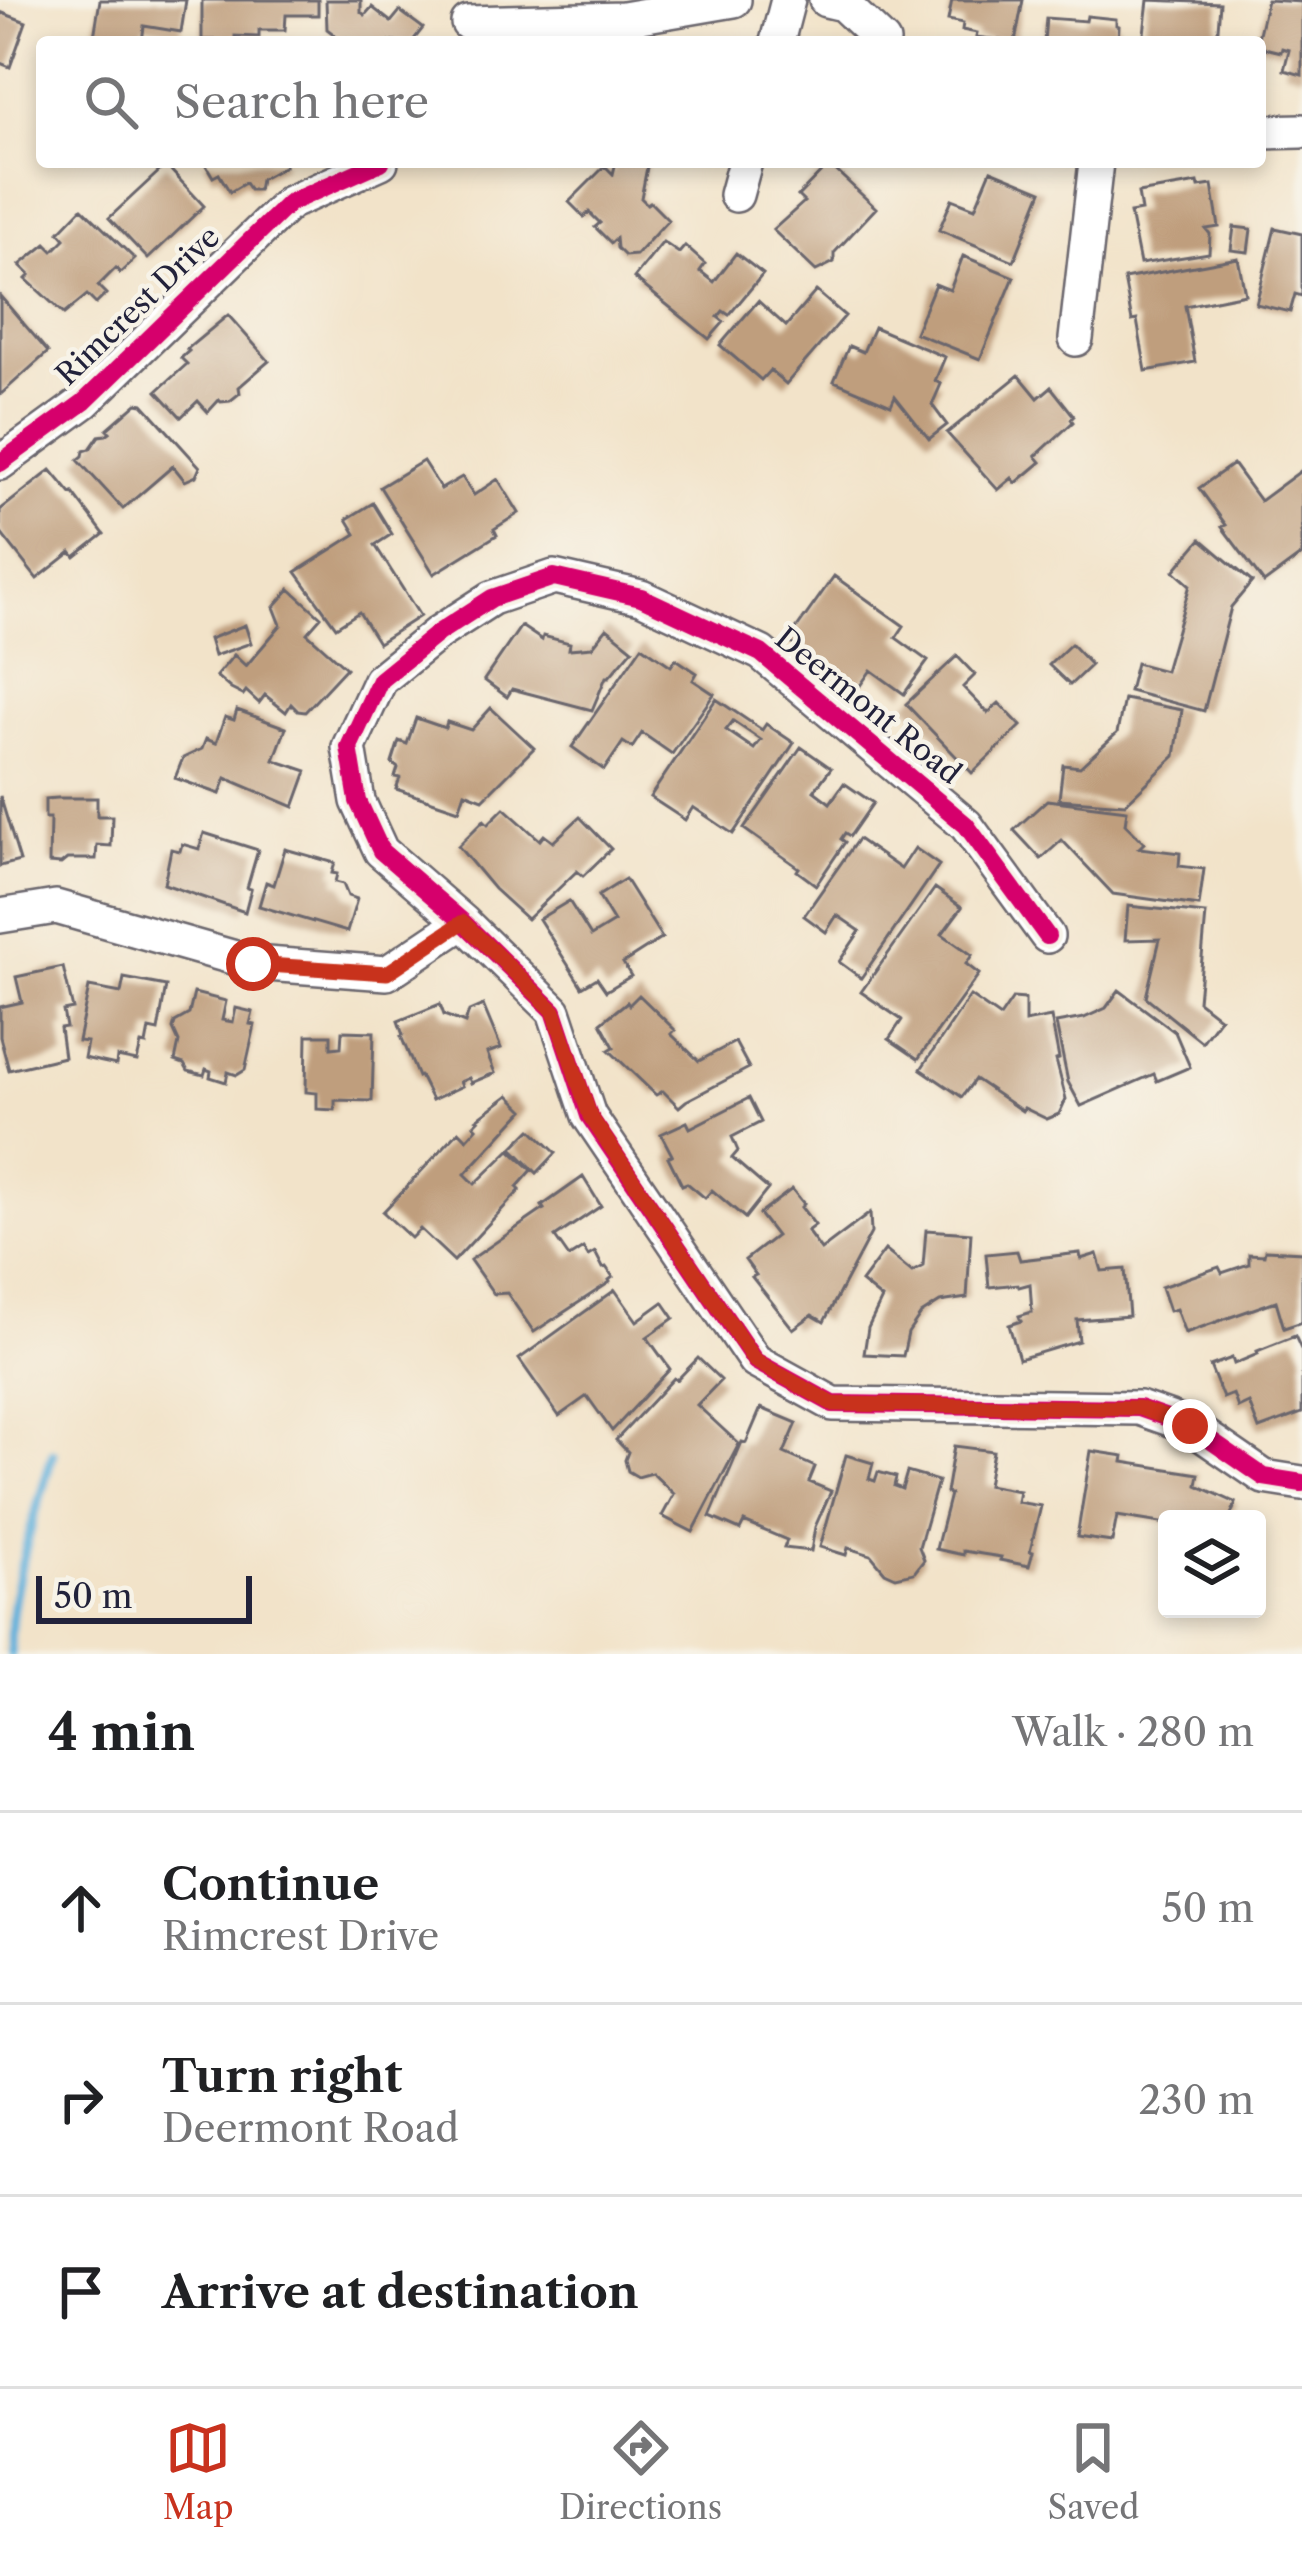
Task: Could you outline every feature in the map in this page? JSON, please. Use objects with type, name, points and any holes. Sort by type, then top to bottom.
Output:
[{"type":"street","points":[[463,22],[623,19],[734,0]]},
{"type":"street","points":[[779,36],[788,0]]},
{"type":"street","points":[[826,0],[843,4],[877,36]]},
{"type":"street","points":[[1266,132],[1302,131]]},
{"type":"street","name":"Rimcrest Drive","points":[[0,463],[84,402],[289,203],[368,168]]},
{"type":"street","points":[[736,196],[743,168]]},
{"type":"street","points":[[1076,339],[1095,168]]},
{"type":"street","name":"Deermont Road","points":[[1048,936],[966,825],[761,653],[641,596],[554,578],[492,598],[437,633],[380,680],[349,747],[358,801],[381,851],[554,1011],[590,1116],[755,1361],[833,1404],[1139,1408],[1190,1426],[1264,1477],[1302,1483]]},
{"type":"street","points":[[0,916],[56,907],[253,964],[387,973],[463,922]]},
{"type":"building","points":[[100,0],[186,0],[181,32],[144,26],[143,36],[94,36]]},
{"type":"building","points":[[202,0],[318,0],[318,15],[286,15],[285,30],[259,30],[259,36],[202,36]]},
{"type":"building","points":[[326,0],[361,0],[365,15],[372,7],[391,22],[400,11],[423,28],[417,36],[336,36],[327,29]]},
{"type":"building","points":[[952,0],[1023,0],[1016,36],[976,36],[962,30],[963,23],[948,20]]},
{"type":"building","points":[[1148,0],[1220,3],[1217,36],[1144,36]]},
{"type":"building","points":[[1267,0],[1302,2],[1302,75],[1284,70],[1289,50],[1266,48],[1266,36],[1258,36]]},
{"type":"building","points":[[0,12],[26,22],[10,67],[0,63]]},
{"type":"building","points":[[1087,16],[1116,19],[1118,36],[1044,36],[1046,18],[1086,21]]},
{"type":"building","points":[[163,168],[169,168],[204,206],[148,259],[109,218]]},
{"type":"building","points":[[208,168],[281,168],[260,180],[258,190],[250,190],[245,183],[230,192],[219,174],[213,177]]},
{"type":"building","points":[[603,168],[613,174],[614,168],[647,168],[641,198],[668,220],[636,255],[625,256],[616,238],[611,243],[595,227],[600,223],[589,212],[584,217],[569,202]]},
{"type":"building","points":[[825,168],[833,168],[876,208],[834,253],[834,262],[816,271],[773,230],[804,202],[798,196]]},
{"type":"building","points":[[991,170],[1042,191],[1014,261],[939,230],[952,199],[975,208]]},
{"type":"building","points":[[1198,183],[1199,187],[1212,185],[1219,227],[1206,229],[1209,253],[1140,264],[1130,213],[1141,211],[1138,193]]},
{"type":"building","points":[[82,208],[135,259],[120,273],[116,268],[98,286],[106,294],[96,304],[87,295],[64,314],[26,279],[30,275],[20,265],[46,244],[53,251],[65,239],[59,232]]},
{"type":"building","points":[[1234,227],[1251,229],[1248,252],[1231,250]]},
{"type":"building","points":[[1275,228],[1302,234],[1302,296],[1295,294],[1290,312],[1256,304]]},
{"type":"building","points":[[663,242],[679,253],[685,246],[705,264],[700,271],[714,282],[736,253],[763,274],[729,315],[723,311],[718,317],[724,322],[709,339],[634,278]]},
{"type":"building","points":[[963,256],[1014,277],[980,359],[915,333],[935,284],[950,290]]},
{"type":"building","points":[[1238,258],[1245,294],[1185,306],[1195,362],[1146,371],[1124,279]]},
{"type":"building","points":[[816,291],[845,316],[786,384],[770,370],[761,380],[720,345],[758,301],[786,326]]},
{"type":"building","points":[[0,296],[48,352],[0,395]]},
{"type":"building","points":[[228,315],[269,361],[230,401],[219,400],[208,412],[198,401],[181,417],[157,391],[187,364],[181,358],[187,349]]},
{"type":"building","points":[[874,327],[945,357],[932,405],[947,425],[929,439],[895,396],[891,405],[834,381],[849,346],[863,352]]},
{"type":"building","points":[[1019,375],[1038,398],[1051,387],[1074,416],[1073,422],[1036,456],[1041,462],[1016,483],[1012,478],[998,490],[947,433]]},
{"type":"building","points":[[137,403],[200,467],[196,476],[185,481],[173,466],[123,509],[78,460]]},
{"type":"building","points":[[423,461],[441,489],[462,477],[474,495],[498,479],[519,513],[494,529],[497,535],[434,574],[380,487]]},
{"type":"building","points":[[1233,464],[1260,501],[1302,470],[1302,555],[1264,583],[1199,488]]},
{"type":"building","points":[[51,470],[104,534],[37,579],[0,532],[0,510]]},
{"type":"building","points":[[373,503],[392,534],[375,545],[420,616],[378,643],[359,612],[336,627],[296,572],[356,534],[347,519]]},
{"type":"building","points":[[1201,539],[1252,582],[1231,607],[1204,711],[1129,691],[1136,663],[1165,671],[1190,585],[1174,571]]},
{"type":"building","points":[[834,576],[904,626],[896,638],[928,661],[904,694],[871,670],[857,690],[788,641]]},
{"type":"building","points":[[290,589],[321,617],[307,633],[346,668],[305,712],[291,704],[286,712],[265,695],[259,703],[216,676],[234,655],[246,666],[281,625],[274,607]]},
{"type":"building","points":[[245,625],[251,643],[214,656],[209,639]]},
{"type":"building","points":[[521,626],[542,640],[543,636],[570,643],[569,649],[592,647],[607,628],[633,649],[606,677],[592,710],[512,689],[507,697],[484,680]]},
{"type":"building","points":[[1071,644],[1091,665],[1070,685],[1049,665]]},
{"type":"building","points":[[642,646],[671,666],[676,659],[697,673],[693,680],[714,694],[672,754],[642,733],[632,748],[623,742],[604,770],[572,747]]},
{"type":"building","points":[[957,656],[975,675],[963,687],[988,713],[999,703],[1021,726],[972,773],[906,704]]},
{"type":"building","points":[[716,699],[762,730],[766,724],[794,743],[733,834],[693,807],[685,820],[650,797]],"holes":[[[733,721],[761,740],[754,749],[726,730]]]},
{"type":"building","points":[[1124,699],[1182,710],[1175,756],[1125,804],[1059,799],[1063,765],[1080,767],[1117,733]]},
{"type":"building","points":[[491,708],[534,748],[483,799],[465,792],[459,810],[396,789],[400,778],[395,777],[398,768],[392,763],[399,741],[407,744],[416,718],[471,730]]},
{"type":"building","points":[[237,710],[286,728],[274,760],[307,771],[294,807],[226,778],[220,794],[175,778],[183,758],[202,749],[206,739],[216,743],[225,717],[234,720]]},
{"type":"building","points":[[801,747],[831,768],[814,791],[830,803],[844,783],[873,803],[850,836],[845,833],[841,839],[845,842],[816,885],[744,829]]},
{"type":"building","points":[[0,796],[20,861],[0,866]]},
{"type":"building","points":[[97,798],[97,816],[112,816],[111,846],[97,845],[96,859],[49,863],[50,818],[45,818],[45,799]]},
{"type":"building","points":[[1047,800],[1127,810],[1125,824],[1144,843],[1139,848],[1180,853],[1179,866],[1204,869],[1199,906],[1113,894],[1062,840],[1041,859],[1014,830]]},
{"type":"building","points":[[504,808],[540,840],[544,835],[553,842],[580,817],[611,849],[583,876],[577,871],[527,919],[458,846]]},
{"type":"building","points":[[204,833],[258,850],[245,912],[164,884],[171,849],[180,851],[182,844],[199,849]]},
{"type":"building","points":[[858,839],[901,869],[915,848],[939,865],[861,978],[839,962],[860,931],[837,915],[826,932],[804,916]]},
{"type":"building","points":[[285,849],[335,863],[335,882],[357,899],[347,932],[259,906],[266,882],[274,885]]},
{"type":"building","points":[[625,879],[662,938],[623,963],[631,976],[606,991],[597,978],[582,987],[539,919],[569,901],[591,936],[614,922],[598,896]]},
{"type":"building","points":[[935,888],[962,907],[942,934],[972,955],[966,964],[979,974],[918,1059],[889,1039],[902,1020],[861,992]]},
{"type":"building","points":[[1128,906],[1206,914],[1198,1001],[1220,1018],[1202,1042],[1146,997],[1160,939],[1125,940]]},
{"type":"building","points":[[63,967],[73,1009],[63,1011],[64,1057],[9,1070],[0,1037],[0,1007],[22,1002],[16,977]]},
{"type":"building","points":[[124,978],[166,986],[158,1031],[149,1029],[137,1061],[117,1057],[116,1065],[84,1058],[87,1042],[78,1041],[89,987],[121,993]]},
{"type":"building","points":[[1119,990],[1175,1032],[1190,1067],[1157,1081],[1154,1074],[1081,1106],[1068,1082],[1056,1023],[1106,1008]]},
{"type":"building","points":[[194,993],[226,1001],[222,1020],[233,1022],[236,1008],[253,1012],[250,1024],[255,1025],[245,1070],[237,1075],[228,1072],[226,1082],[210,1077],[211,1071],[206,1069],[204,1075],[188,1071],[175,1061],[179,1042],[173,1029],[175,1022],[189,1014]]},
{"type":"building","points":[[639,995],[699,1061],[735,1042],[749,1068],[679,1107],[663,1091],[656,1095],[609,1050],[614,1047],[601,1023]]},
{"type":"building","points":[[970,996],[1000,1017],[1013,998],[1025,999],[1025,1022],[1051,1017],[1066,1099],[1059,1114],[1047,1119],[1022,1111],[975,1079],[962,1097],[921,1069]]},
{"type":"building","points":[[440,1004],[444,1015],[465,1023],[469,1011],[483,1005],[501,1048],[487,1053],[495,1073],[471,1083],[469,1078],[432,1100],[418,1077],[398,1021]]},
{"type":"building","points":[[342,1031],[374,1032],[372,1101],[335,1100],[335,1110],[317,1109],[317,1093],[306,1092],[307,1035],[331,1035],[331,1048],[341,1047]]},
{"type":"building","points":[[509,1095],[524,1110],[465,1174],[475,1184],[510,1150],[532,1170],[517,1187],[520,1190],[454,1261],[420,1229],[411,1238],[383,1212],[459,1131],[467,1139],[477,1128],[477,1119]]},
{"type":"building","points":[[749,1098],[761,1122],[732,1137],[738,1151],[732,1158],[768,1189],[745,1218],[712,1190],[705,1198],[687,1183],[682,1185],[661,1134],[687,1122],[690,1128]]},
{"type":"building","points":[[531,1129],[556,1153],[537,1173],[512,1148]]},
{"type":"building","points":[[583,1177],[601,1206],[555,1237],[569,1257],[583,1248],[588,1256],[595,1252],[613,1277],[534,1332],[507,1293],[494,1294],[470,1260]]},
{"type":"building","points":[[792,1189],[815,1225],[807,1231],[821,1250],[870,1213],[871,1233],[824,1322],[812,1315],[793,1329],[752,1277],[756,1275],[745,1260],[776,1236],[759,1214]]},
{"type":"building","points":[[926,1230],[971,1233],[967,1298],[940,1302],[921,1314],[908,1333],[903,1356],[864,1354],[868,1328],[882,1299],[861,1282],[885,1250],[912,1272],[923,1266]]},
{"type":"building","points":[[1265,1250],[1302,1252],[1302,1322],[1284,1328],[1276,1301],[1185,1333],[1176,1309],[1169,1311],[1161,1287],[1219,1267],[1222,1273],[1249,1264],[1249,1254],[1264,1255]]},
{"type":"building","points":[[1017,1251],[1020,1260],[1080,1253],[1081,1259],[1097,1254],[1102,1271],[1125,1269],[1129,1316],[1077,1320],[1079,1341],[1019,1359],[1009,1325],[1032,1312],[1030,1284],[989,1287],[986,1254]]},
{"type":"building","points":[[615,1290],[637,1321],[663,1302],[674,1318],[647,1337],[670,1369],[612,1431],[587,1396],[559,1416],[519,1359]]},
{"type":"building","points":[[1295,1336],[1302,1351],[1302,1413],[1259,1429],[1249,1403],[1238,1408],[1233,1394],[1223,1398],[1210,1366],[1232,1358],[1234,1364]]},
{"type":"building","points":[[698,1358],[721,1380],[697,1405],[739,1444],[693,1532],[662,1516],[674,1494],[652,1473],[638,1477],[628,1471],[628,1452],[616,1440]]},
{"type":"building","points":[[761,1408],[797,1423],[784,1453],[815,1467],[809,1482],[831,1491],[815,1527],[811,1551],[784,1548],[787,1540],[744,1522],[740,1530],[710,1517]]},
{"type":"building","points":[[954,1446],[993,1451],[987,1485],[1019,1491],[1017,1502],[1041,1506],[1029,1566],[1001,1557],[936,1549],[950,1494],[946,1493]]},
{"type":"building","points":[[1091,1451],[1124,1456],[1123,1462],[1199,1474],[1197,1485],[1236,1503],[1233,1510],[1158,1510],[1158,1523],[1117,1516],[1112,1542],[1077,1537]]},
{"type":"building","points":[[846,1455],[873,1463],[869,1479],[875,1481],[878,1472],[896,1477],[894,1486],[902,1489],[907,1472],[938,1481],[919,1547],[924,1560],[914,1573],[896,1577],[871,1555],[848,1548],[846,1555],[820,1547]]},
{"type":"waterway","points":[[11,1654],[18,1581],[53,1453]]},
{"type":"cycle path","points":[[0,463],[84,402],[289,203],[368,168]]},
{"type":"cycle path","points":[[1047,936],[966,825],[761,653],[641,597],[554,577],[492,598],[438,633],[380,680],[349,747],[358,801],[381,851],[554,1011],[589,1116],[755,1361],[833,1404],[1139,1408],[1190,1426],[1264,1477],[1302,1483]]},
{"type":"route","points":[[253,964],[387,973],[463,922],[554,1011],[590,1116],[755,1361],[833,1404],[1139,1408],[1190,1426]]}]
